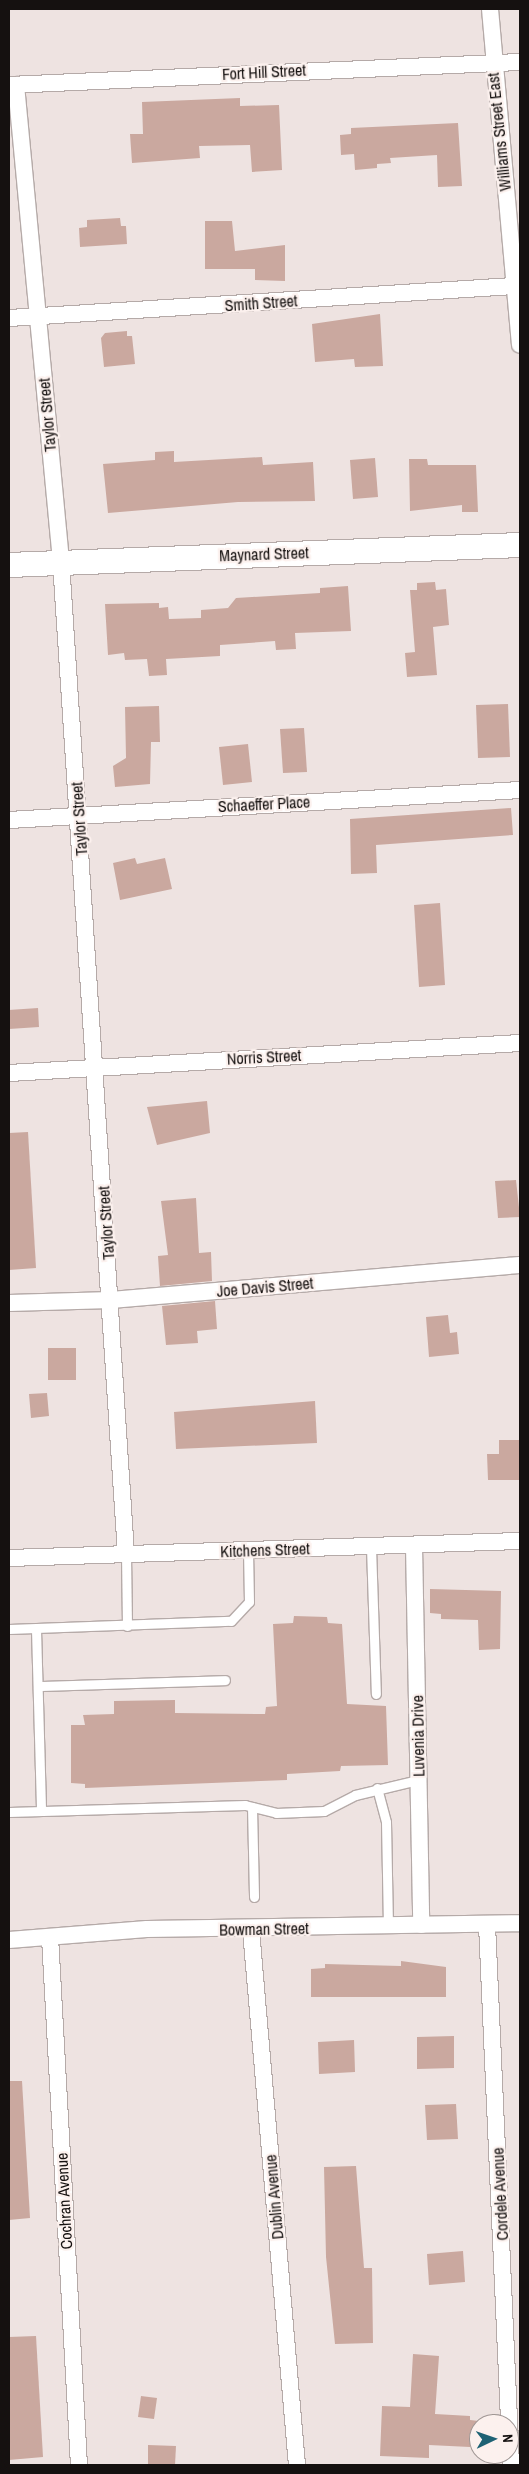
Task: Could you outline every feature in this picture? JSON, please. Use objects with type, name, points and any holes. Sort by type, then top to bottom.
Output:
[{"type":"street","name":"Williams Street East","points":[[490,9],[492,63],[520,345]]},
{"type":"street","name":"Fort Hill Street","points":[[12,85],[520,62]]},
{"type":"street","name":"Taylor Street","points":[[12,85],[38,318],[61,562],[96,1066],[126,1554]]},
{"type":"street","name":"Smith Street","points":[[9,318],[38,318],[514,286]]},
{"type":"street","name":"Maynard Street","points":[[9,565],[520,545]]},
{"type":"street","name":"Schaeffer Place","points":[[9,820],[520,790]]},
{"type":"street","name":"Norris Street","points":[[9,1073],[96,1066],[520,1043]]},
{"type":"street","name":"Joe Davis Street","points":[[9,1303],[111,1300],[520,1266]]},
{"type":"street","name":"Kitchens Street","points":[[9,1558],[520,1541]]},
{"type":"street","name":"Luvenia Drive","points":[[414,1546],[421,1925]]},
{"type":"street","name":"Bowman Street","points":[[9,1940],[147,1929],[251,1930],[520,1923]]},
{"type":"street","name":"Cordele Avenue","points":[[487,1924],[512,2465]]},
{"type":"street","name":"Dublin Avenue","points":[[251,1930],[298,2465]]},
{"type":"street","name":"Cochran Avenue","points":[[50,1937],[79,2465]]},
{"type":"lane","points":[[371,1547],[376,1694]]},
{"type":"lane","points":[[9,1629],[219,1623],[237,1618],[249,1602],[248,1551]]},
{"type":"lane","points":[[126,1554],[127,1626]]},
{"type":"lane","points":[[36,1628],[41,1811]]},
{"type":"lane","points":[[38,1686],[225,1680]]},
{"type":"lane","points":[[9,1812],[252,1807],[276,1812],[324,1811],[377,1788],[418,1780]]},
{"type":"lane","points":[[377,1788],[386,1822],[388,1926]]},
{"type":"lane","points":[[252,1807],[254,1897]]},
{"type":"building","points":[[240,98],[240,106],[279,105],[282,170],[252,172],[250,145],[199,146],[200,158],[132,163],[130,134],[143,134],[142,102]]},
{"type":"building","points":[[458,123],[462,186],[438,187],[437,155],[390,158],[391,163],[377,164],[377,168],[355,170],[354,154],[341,155],[340,135],[351,134],[351,128]]},
{"type":"building","points":[[120,218],[121,226],[126,226],[127,244],[80,247],[79,228],[87,227],[87,220]]},
{"type":"building","points":[[205,221],[232,221],[235,251],[285,245],[285,281],[255,280],[255,269],[205,269]]},
{"type":"building","points":[[380,314],[383,366],[355,367],[354,359],[315,362],[312,324]]},
{"type":"building","points":[[127,331],[127,336],[132,336],[135,364],[104,367],[101,338],[105,333]]},
{"type":"building","points":[[174,451],[174,462],[262,457],[263,465],[313,462],[315,501],[238,502],[108,513],[103,464],[155,460],[155,452]]},
{"type":"building","points":[[375,458],[378,497],[353,499],[350,460]]},
{"type":"building","points":[[409,459],[427,459],[428,465],[476,465],[478,512],[462,512],[462,505],[410,511]]},
{"type":"building","points":[[435,582],[436,590],[446,589],[449,625],[433,627],[437,675],[407,677],[405,653],[415,652],[410,590],[417,590],[417,583]]},
{"type":"building","points":[[348,586],[351,631],[295,633],[296,649],[276,650],[275,641],[220,645],[220,656],[166,659],[167,675],[149,676],[147,659],[125,660],[124,653],[108,655],[105,604],[159,603],[159,608],[168,607],[169,619],[201,618],[201,610],[228,608],[236,598],[320,593],[320,588]]},
{"type":"building","points":[[508,704],[510,757],[478,758],[476,705]]},
{"type":"building","points":[[159,706],[160,742],[151,742],[150,784],[115,787],[113,766],[126,758],[125,707]]},
{"type":"building","points":[[304,728],[307,772],[283,773],[280,729]]},
{"type":"building","points":[[248,744],[252,782],[223,785],[219,747]]},
{"type":"building","points":[[511,808],[513,835],[376,845],[377,873],[351,874],[350,819]]},
{"type":"building","points":[[135,858],[137,864],[165,858],[172,889],[120,900],[113,863]]},
{"type":"building","points":[[440,903],[445,985],[419,987],[414,905]]},
{"type":"building","points":[[38,1008],[39,1027],[9,1029],[9,1010]]},
{"type":"building","points":[[207,1101],[210,1133],[157,1145],[147,1107]]},
{"type":"building","points":[[28,1132],[36,1268],[9,1270],[9,1133]]},
{"type":"building","points":[[516,1180],[520,1217],[498,1218],[495,1181]]},
{"type":"building","points":[[196,1198],[199,1253],[211,1252],[212,1281],[160,1286],[158,1256],[168,1255],[161,1201]]},
{"type":"building","points":[[215,1301],[217,1329],[197,1331],[198,1343],[166,1345],[162,1306]]},
{"type":"building","points":[[448,1315],[450,1333],[457,1332],[459,1354],[429,1357],[426,1317]]},
{"type":"building","points":[[48,1348],[76,1348],[76,1380],[48,1380]]},
{"type":"building","points":[[47,1393],[49,1416],[31,1418],[29,1394]]},
{"type":"building","points":[[315,1401],[317,1443],[176,1449],[174,1412]]},
{"type":"building","points":[[499,1440],[520,1440],[520,1480],[488,1480],[487,1454],[499,1454]]},
{"type":"building","points":[[430,1589],[501,1591],[500,1649],[479,1650],[478,1620],[441,1619],[441,1614],[430,1613]]},
{"type":"building","points":[[294,1616],[327,1617],[328,1623],[342,1624],[347,1704],[386,1706],[388,1765],[341,1766],[340,1771],[287,1774],[287,1780],[85,1788],[85,1784],[71,1783],[71,1725],[85,1725],[83,1715],[114,1714],[114,1701],[175,1700],[175,1713],[265,1714],[266,1707],[277,1706],[273,1624],[293,1623]]},
{"type":"building","points":[[401,1961],[446,1967],[446,1997],[311,1997],[311,1969],[325,1968],[325,1964],[401,1966]]},
{"type":"building","points":[[454,2036],[454,2068],[417,2069],[417,2037]]},
{"type":"building","points":[[354,2040],[355,2072],[319,2074],[318,2042]]},
{"type":"building","points":[[9,2081],[22,2081],[30,2218],[9,2220]]},
{"type":"building","points":[[456,2104],[458,2139],[427,2140],[425,2105]]},
{"type":"building","points":[[356,2166],[364,2268],[372,2268],[373,2343],[335,2344],[326,2257],[324,2167]]},
{"type":"building","points":[[463,2251],[465,2282],[429,2285],[427,2254]]},
{"type":"building","points":[[36,2336],[43,2457],[9,2460],[9,2337]]},
{"type":"building","points":[[413,2354],[439,2356],[435,2414],[469,2416],[469,2447],[429,2445],[429,2458],[380,2456],[382,2406],[410,2407]]},
{"type":"building","points":[[141,2396],[157,2398],[154,2419],[138,2417]]},
{"type":"building","points":[[148,2445],[176,2446],[175,2465],[148,2465]]}]
